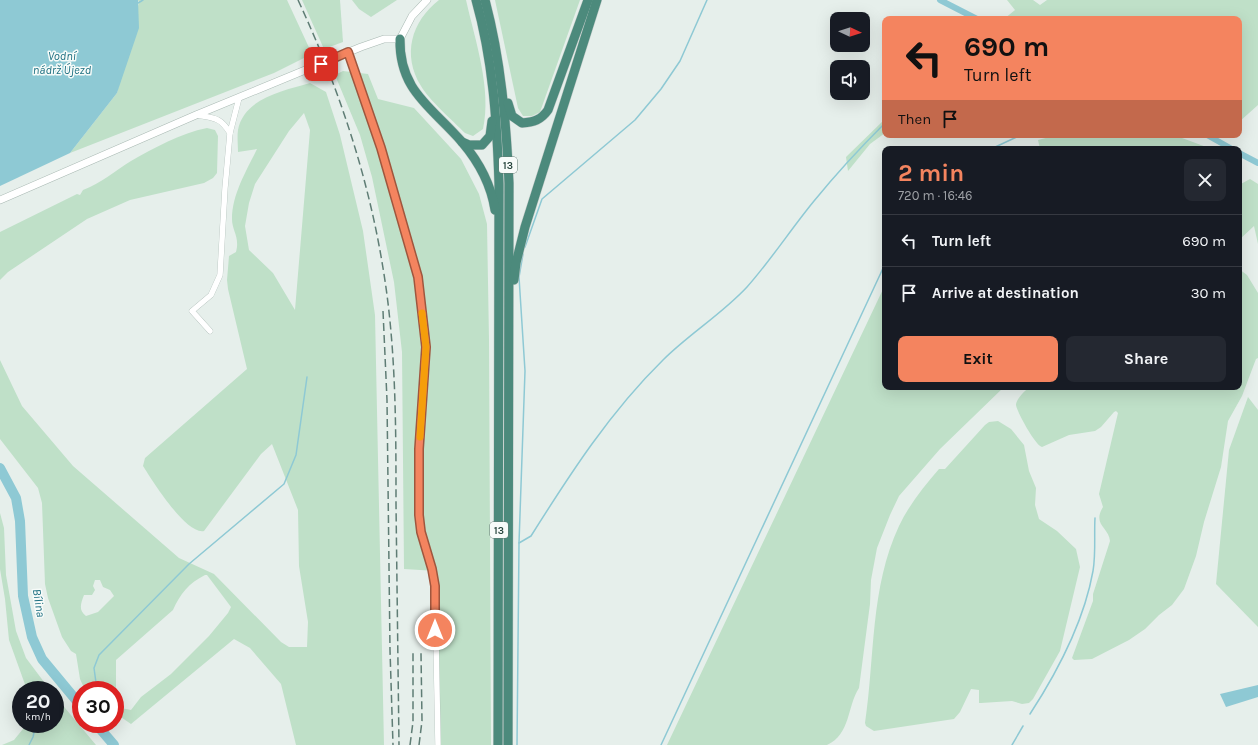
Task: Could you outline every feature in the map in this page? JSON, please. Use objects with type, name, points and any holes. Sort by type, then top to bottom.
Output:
[{"type":"highway","name":"13","points":[[476,0],[496,74],[507,129],[509,183],[508,745]]},
{"type":"highway","name":"13","points":[[485,0],[494,34],[499,233],[498,745]]},
{"type":"highway","points":[[496,74],[512,116],[522,124],[535,122],[543,117],[548,110],[588,0]]},
{"type":"highway","points":[[508,331],[516,263],[523,234],[597,0]]},
{"type":"highway","points":[[400,39],[400,55],[408,80],[424,104],[462,142],[477,162],[489,184],[499,233]]},
{"type":"highway","points":[[462,142],[469,145],[482,145],[490,136],[496,74]]},
{"type":"street","points":[[0,200],[196,115],[348,52],[384,39],[400,39],[412,16],[427,0]]},
{"type":"street","points":[[348,52],[381,148],[418,277],[426,347],[419,449],[419,515],[421,532],[432,569],[435,586],[438,745]]},
{"type":"street","points":[[210,331],[192,311],[210,296],[220,275],[230,133],[239,98]]},
{"type":"street","points":[[196,115],[217,118],[225,124],[230,133]]},
{"type":"green space","points":[[138,0],[287,0],[312,54],[274,73],[70,153],[117,93],[139,2]]},
{"type":"green space","points":[[302,0],[340,0],[343,42],[324,49]]},
{"type":"green space","points":[[352,0],[397,0],[371,17],[359,9]]},
{"type":"green space","points":[[439,0],[466,0],[478,48],[484,81],[485,114],[483,129],[473,136],[465,133],[430,98],[421,86],[415,74],[412,63],[412,40],[416,29],[429,9]]},
{"type":"green space","points":[[495,0],[580,0],[540,112],[532,116],[523,116],[518,108]]},
{"type":"green space","points":[[1007,0],[1033,0],[1040,5],[1047,0],[1258,0],[1258,105],[1242,119],[1242,16],[1008,16],[1015,10]]},
{"type":"green space","points":[[343,71],[368,74],[378,99],[414,108],[461,159],[479,194],[487,224],[491,745],[441,745],[436,571],[404,569],[402,352],[394,282],[372,177],[360,135],[335,75]]},
{"type":"green space","points":[[310,83],[326,92],[340,135],[363,231],[375,315],[384,745],[296,745],[281,684],[250,648],[234,639],[131,724],[124,719],[124,709],[131,710],[141,697],[171,674],[209,636],[228,613],[231,607],[207,575],[205,575],[194,582],[186,590],[173,610],[116,660],[116,681],[81,681],[76,654],[71,651],[62,637],[48,598],[45,584],[42,503],[38,488],[0,439],[0,360],[22,406],[73,466],[179,558],[214,574],[281,642],[289,647],[307,647],[308,622],[299,566],[298,510],[272,444],[261,454],[204,531],[197,530],[179,516],[143,466],[145,458],[247,369],[227,280],[229,256],[236,252],[237,247],[232,219],[234,200],[257,149],[238,152],[238,130],[242,119],[248,110],[256,103],[277,93]],"holes":[[[304,113],[310,130],[295,310],[273,273],[249,250],[245,226],[249,203],[255,184],[289,131]],[[95,580],[100,580],[103,587],[110,590],[114,596],[98,612],[86,616],[83,614],[81,604],[84,595],[92,595],[95,590],[93,586]]]},
{"type":"green space","points":[[882,122],[882,135],[870,144],[848,171],[846,157]]},
{"type":"green space","points":[[207,128],[215,130],[218,136],[217,173],[213,178],[204,183],[130,200],[87,219],[8,272],[0,280],[0,232],[77,194],[80,195],[83,190],[108,177],[131,161],[158,146],[187,133]]},
{"type":"green space","points":[[1046,138],[1182,138],[1204,146],[1039,146],[1038,140]]},
{"type":"green space","points":[[1250,179],[1258,184],[1258,244],[1254,226],[1242,237],[1242,183]]},
{"type":"green space","points":[[1242,271],[1247,275],[1258,293],[1258,358],[1256,359],[1242,396],[1228,421],[1221,467],[1204,522],[1196,556],[1184,589],[1172,605],[1145,629],[1129,640],[1092,659],[1074,660],[1072,658],[1093,601],[1093,594],[1110,541],[1109,536],[1102,526],[1099,518],[1103,507],[1099,494],[1118,413],[1116,411],[1114,412],[1101,427],[1095,431],[1069,435],[1042,447],[1035,441],[1017,409],[1016,403],[1026,390],[1242,390]]},
{"type":"green space","points":[[882,291],[882,390],[1001,390],[940,449],[899,496],[890,515],[877,548],[871,580],[870,604],[859,688],[852,703],[845,727],[835,740],[827,745],[667,745]]},
{"type":"green space","points":[[1248,397],[1258,410],[1258,627],[1216,584],[1229,450]]},
{"type":"green space","points":[[998,421],[1011,429],[1024,445],[1029,471],[1036,488],[1035,505],[1039,519],[1057,531],[1076,549],[1080,567],[1060,651],[1033,699],[1029,703],[1022,704],[1012,701],[979,703],[979,690],[971,689],[960,712],[954,719],[874,731],[866,726],[865,723],[878,598],[890,550],[899,526],[917,496],[939,469],[945,469],[985,425],[989,422]]},
{"type":"green space","points":[[0,513],[4,528],[6,575],[16,631],[26,658],[43,681],[24,681],[9,640],[0,569]]},
{"type":"green space","points":[[64,707],[72,716],[72,733],[86,733],[96,745],[2,745],[14,740],[20,733],[64,733]]},
{"type":"water","name":"Vodní nádrž Újezd","points":[[0,0],[138,0],[139,28],[117,93],[70,153],[0,186]]},
{"type":"water","points":[[1258,685],[1258,697],[1226,707],[1220,694]]},
{"type":"waterway","points":[[138,3],[143,0]]},
{"type":"waterway","points":[[525,247],[542,199],[635,120],[661,89],[680,61],[707,0]]},
{"type":"waterway","points":[[940,0],[971,16]]},
{"type":"waterway","points":[[517,745],[519,543],[531,536],[592,444],[608,422],[644,380],[684,341],[727,306],[747,287],[822,191],[848,161],[882,126]]},
{"type":"waterway","points":[[997,146],[1015,138]]},
{"type":"waterway","points":[[1212,138],[1227,146]]},
{"type":"waterway","points":[[1242,155],[1258,163]]},
{"type":"waterway","points":[[519,543],[525,371],[519,277],[523,254]]},
{"type":"waterway","points":[[661,745],[882,270]]},
{"type":"waterway","points":[[96,681],[94,668],[99,655],[189,564],[284,484],[296,455],[307,377]]},
{"type":"waterway","name":"Bílina","points":[[0,468],[16,498],[20,521],[23,596],[32,637],[42,659],[72,695]]},
{"type":"waterway","points":[[1030,714],[1069,646],[1083,609],[1089,590],[1094,565],[1095,518]]},
{"type":"waterway","points":[[1012,745],[1023,726]]},
{"type":"waterway","points":[[29,745],[34,733]]},
{"type":"waterway","name":"Bílina","points":[[104,733],[114,745]]},
{"type":"railway","points":[[298,0],[313,32],[339,98],[350,131],[377,233],[387,297],[393,356],[395,415],[399,745]]},
{"type":"railway","points":[[383,311],[387,400],[390,650],[393,745]]},
{"type":"railway","points":[[410,745],[413,722],[413,653]]},
{"type":"railway","points":[[419,745],[422,721],[421,653]]},
{"type":"slow traffic","points":[[420,437],[426,347],[422,313]]},
{"type":"route","points":[[321,64],[348,52],[381,148],[418,277],[426,347],[419,449],[419,515],[421,532],[432,569],[435,586],[435,630]]}]
